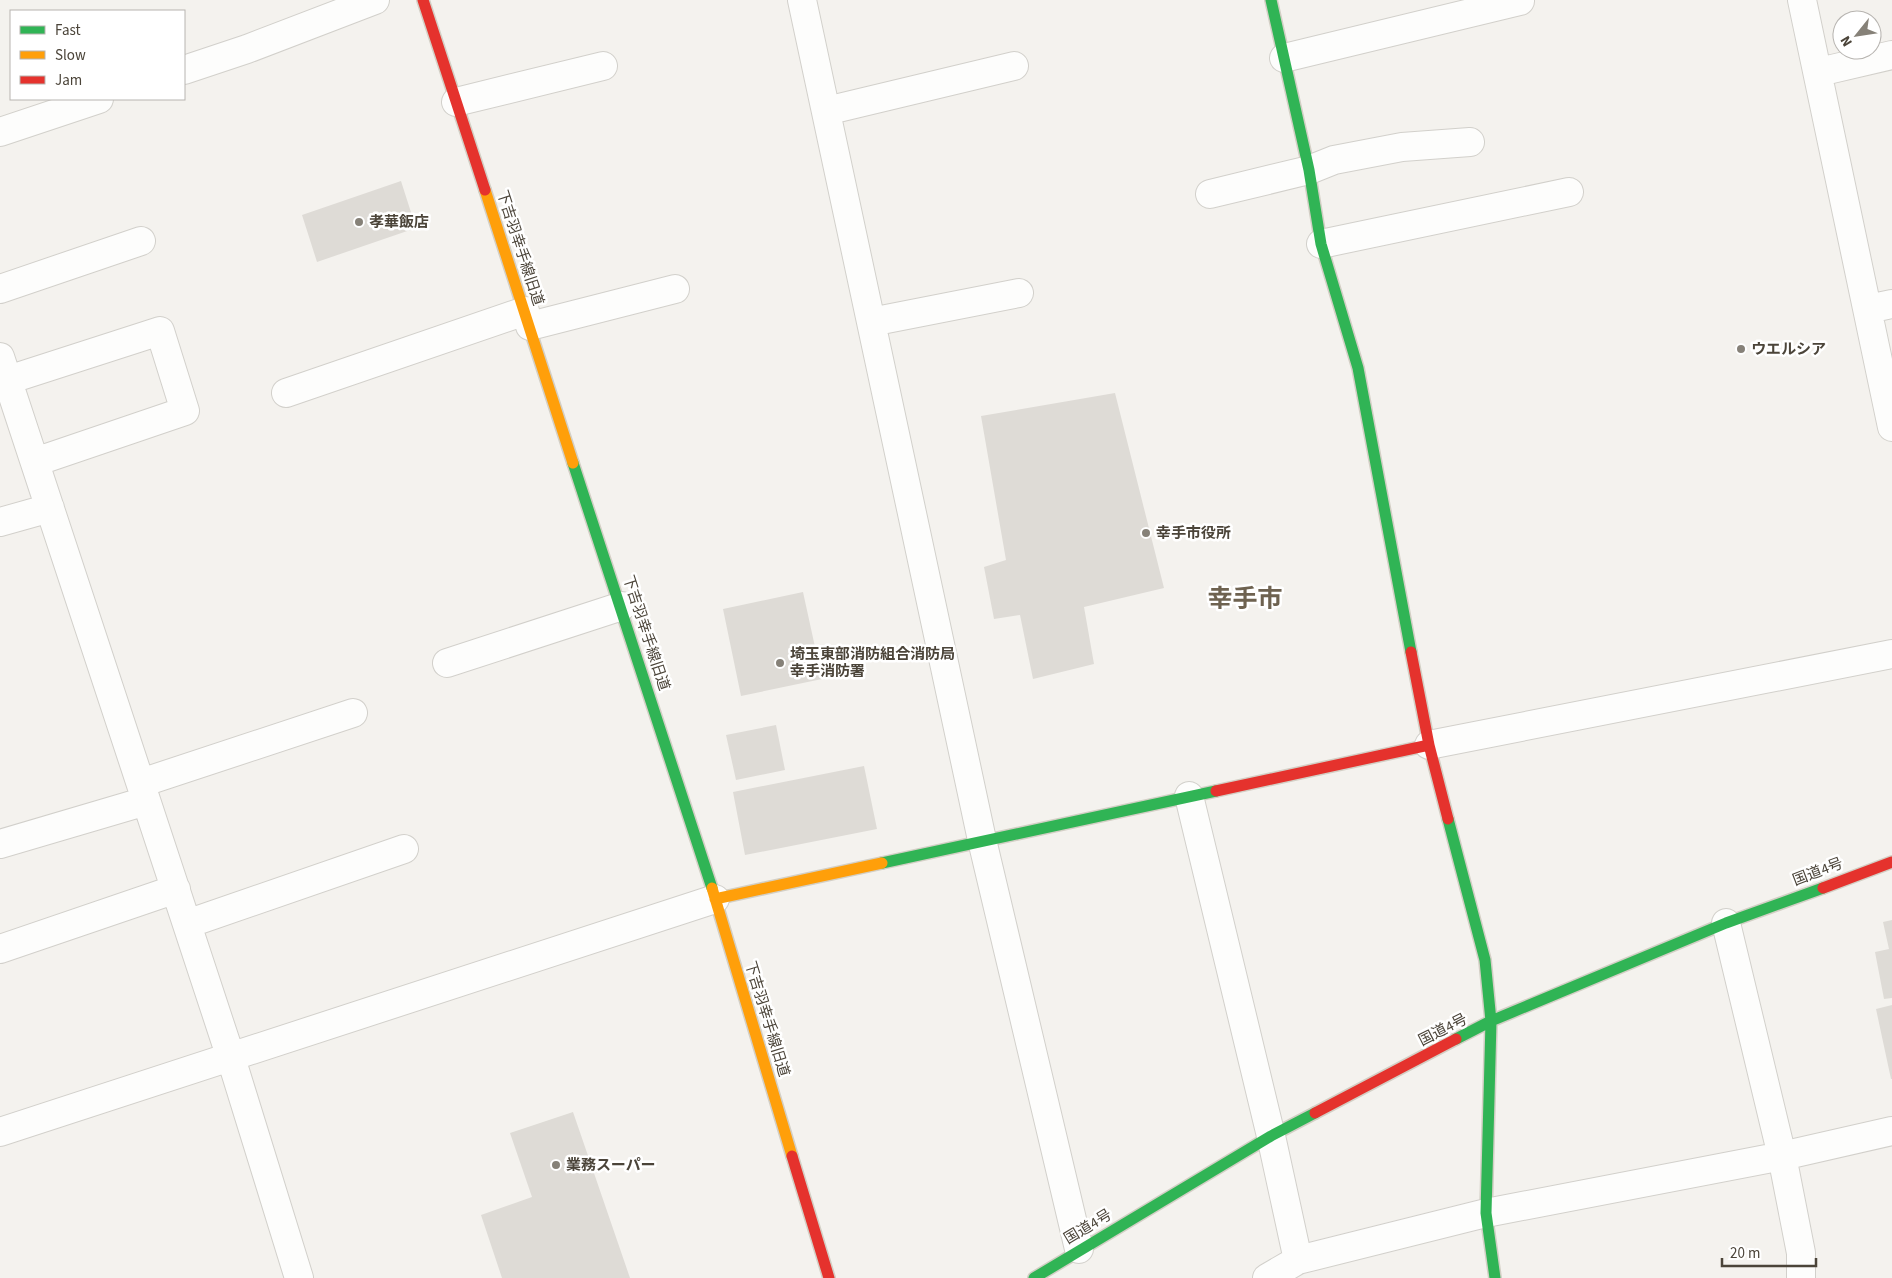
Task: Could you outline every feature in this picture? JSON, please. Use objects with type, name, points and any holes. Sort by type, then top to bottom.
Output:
[{"type":"main road","name":"下吉羽幸手線旧道","points":[[423,0],[622,606],[715,899],[830,1278]]},
{"type":"main road","points":[[1271,0],[1309,170],[1321,244],[1358,368],[1429,744],[1485,960],[1491,1022],[1486,1213],[1495,1278]]},
{"type":"main road","points":[[715,899],[1429,744]]},
{"type":"main road","name":"国道4号","points":[[1034,1278],[1079,1249],[1271,1136],[1491,1022],[1726,923],[1892,862]]},
{"type":"street","points":[[185,70],[247,49],[375,0]]},
{"type":"street","points":[[802,0],[982,840],[1079,1249]]},
{"type":"street","points":[[1802,0],[1880,307],[1892,427]]},
{"type":"street","points":[[1284,58],[1520,1]]},
{"type":"street","points":[[1819,72],[1892,55]]},
{"type":"street","points":[[456,102],[603,66]]},
{"type":"street","points":[[826,111],[1014,66]]},
{"type":"street","points":[[0,132],[96,100]]},
{"type":"street","points":[[1210,194],[1309,170],[1334,160],[1402,147],[1470,142]]},
{"type":"street","points":[[1321,244],[1569,192]]},
{"type":"street","points":[[0,288],[141,241]]},
{"type":"street","points":[[286,393],[527,318],[675,289]]},
{"type":"street","points":[[871,322],[1019,293]]},
{"type":"street","points":[[34,462],[185,411],[160,331],[4,369],[34,462],[143,792],[176,889],[186,924],[231,1058],[299,1278]]},
{"type":"street","points":[[0,522],[50,508]]},
{"type":"street","points":[[447,663],[622,606]]},
{"type":"street","points":[[1429,744],[1892,654]]},
{"type":"street","points":[[0,844],[353,713]]},
{"type":"street","points":[[1189,796],[1271,1136],[1298,1260]]},
{"type":"street","points":[[186,924],[404,849]]},
{"type":"street","points":[[0,949],[176,889]]},
{"type":"street","points":[[0,1132],[715,899]]},
{"type":"street","points":[[1726,923],[1782,1156],[1800,1253],[1801,1278]]},
{"type":"street","points":[[1267,1278],[1298,1260],[1486,1213],[1782,1156],[1892,1131]]},
{"type":"building","name":"孝華飯店","points":[[401,181],[416,228],[317,262],[302,215]]},
{"type":"building","points":[[1115,393],[1164,588],[1084,607],[1094,664],[1033,679],[1020,615],[994,619],[984,567],[1006,560],[981,416]]},
{"type":"building","points":[[803,592],[822,679],[741,696],[723,609]]},
{"type":"building","points":[[776,725],[785,770],[736,780],[726,735]]},
{"type":"building","points":[[864,766],[877,829],[745,855],[733,792]]},
{"type":"building","points":[[1892,920],[1892,998],[1884,999],[1875,952],[1889,949],[1883,922]]},
{"type":"building","points":[[1892,1005],[1892,1079],[1891,1079],[1876,1009]]},
{"type":"building","name":"業務スーパー","points":[[573,1112],[630,1278],[502,1278],[481,1215],[532,1197],[510,1133]]},
{"type":"traffic: fast","points":[[1271,0],[1309,170],[1321,244],[1358,368],[1411,652]]},
{"type":"traffic: fast","points":[[573,463],[712,888]]},
{"type":"traffic: fast","points":[[882,863],[1216,791]]},
{"type":"traffic: fast","points":[[1448,819],[1485,960],[1491,1021],[1486,1213],[1495,1278]]},
{"type":"traffic: fast","points":[[1456,1039],[1491,1021],[1726,923],[1823,888]]},
{"type":"traffic: fast","points":[[1034,1278],[1271,1136],[1315,1113]]},
{"type":"traffic: slow","points":[[485,190],[573,463]]},
{"type":"traffic: slow","points":[[715,899],[882,863]]},
{"type":"traffic: slow","points":[[712,888],[792,1156]]},
{"type":"traffic: jam","points":[[423,0],[485,190]]},
{"type":"traffic: jam","points":[[1411,652],[1429,745],[1448,819]]},
{"type":"traffic: jam","points":[[1216,791],[1429,745]]},
{"type":"traffic: jam","points":[[1823,888],[1892,862]]},
{"type":"traffic: jam","points":[[1315,1113],[1456,1039]]},
{"type":"traffic: jam","points":[[792,1156],[829,1278]]},
{"type":"place","name":"孝華飯店","points":[[359,222]]},
{"type":"place","name":"ウエルシア","points":[[1741,349]]},
{"type":"place","name":"幸手市役所","points":[[1146,533]]},
{"type":"place","name":"埼玉東部消防組合消防局 幸手消防署","points":[[780,663]]},
{"type":"place","name":"業務スーパー","points":[[556,1165]]},
{"type":"district","name":"幸手市","points":[[1245,599]]}]
